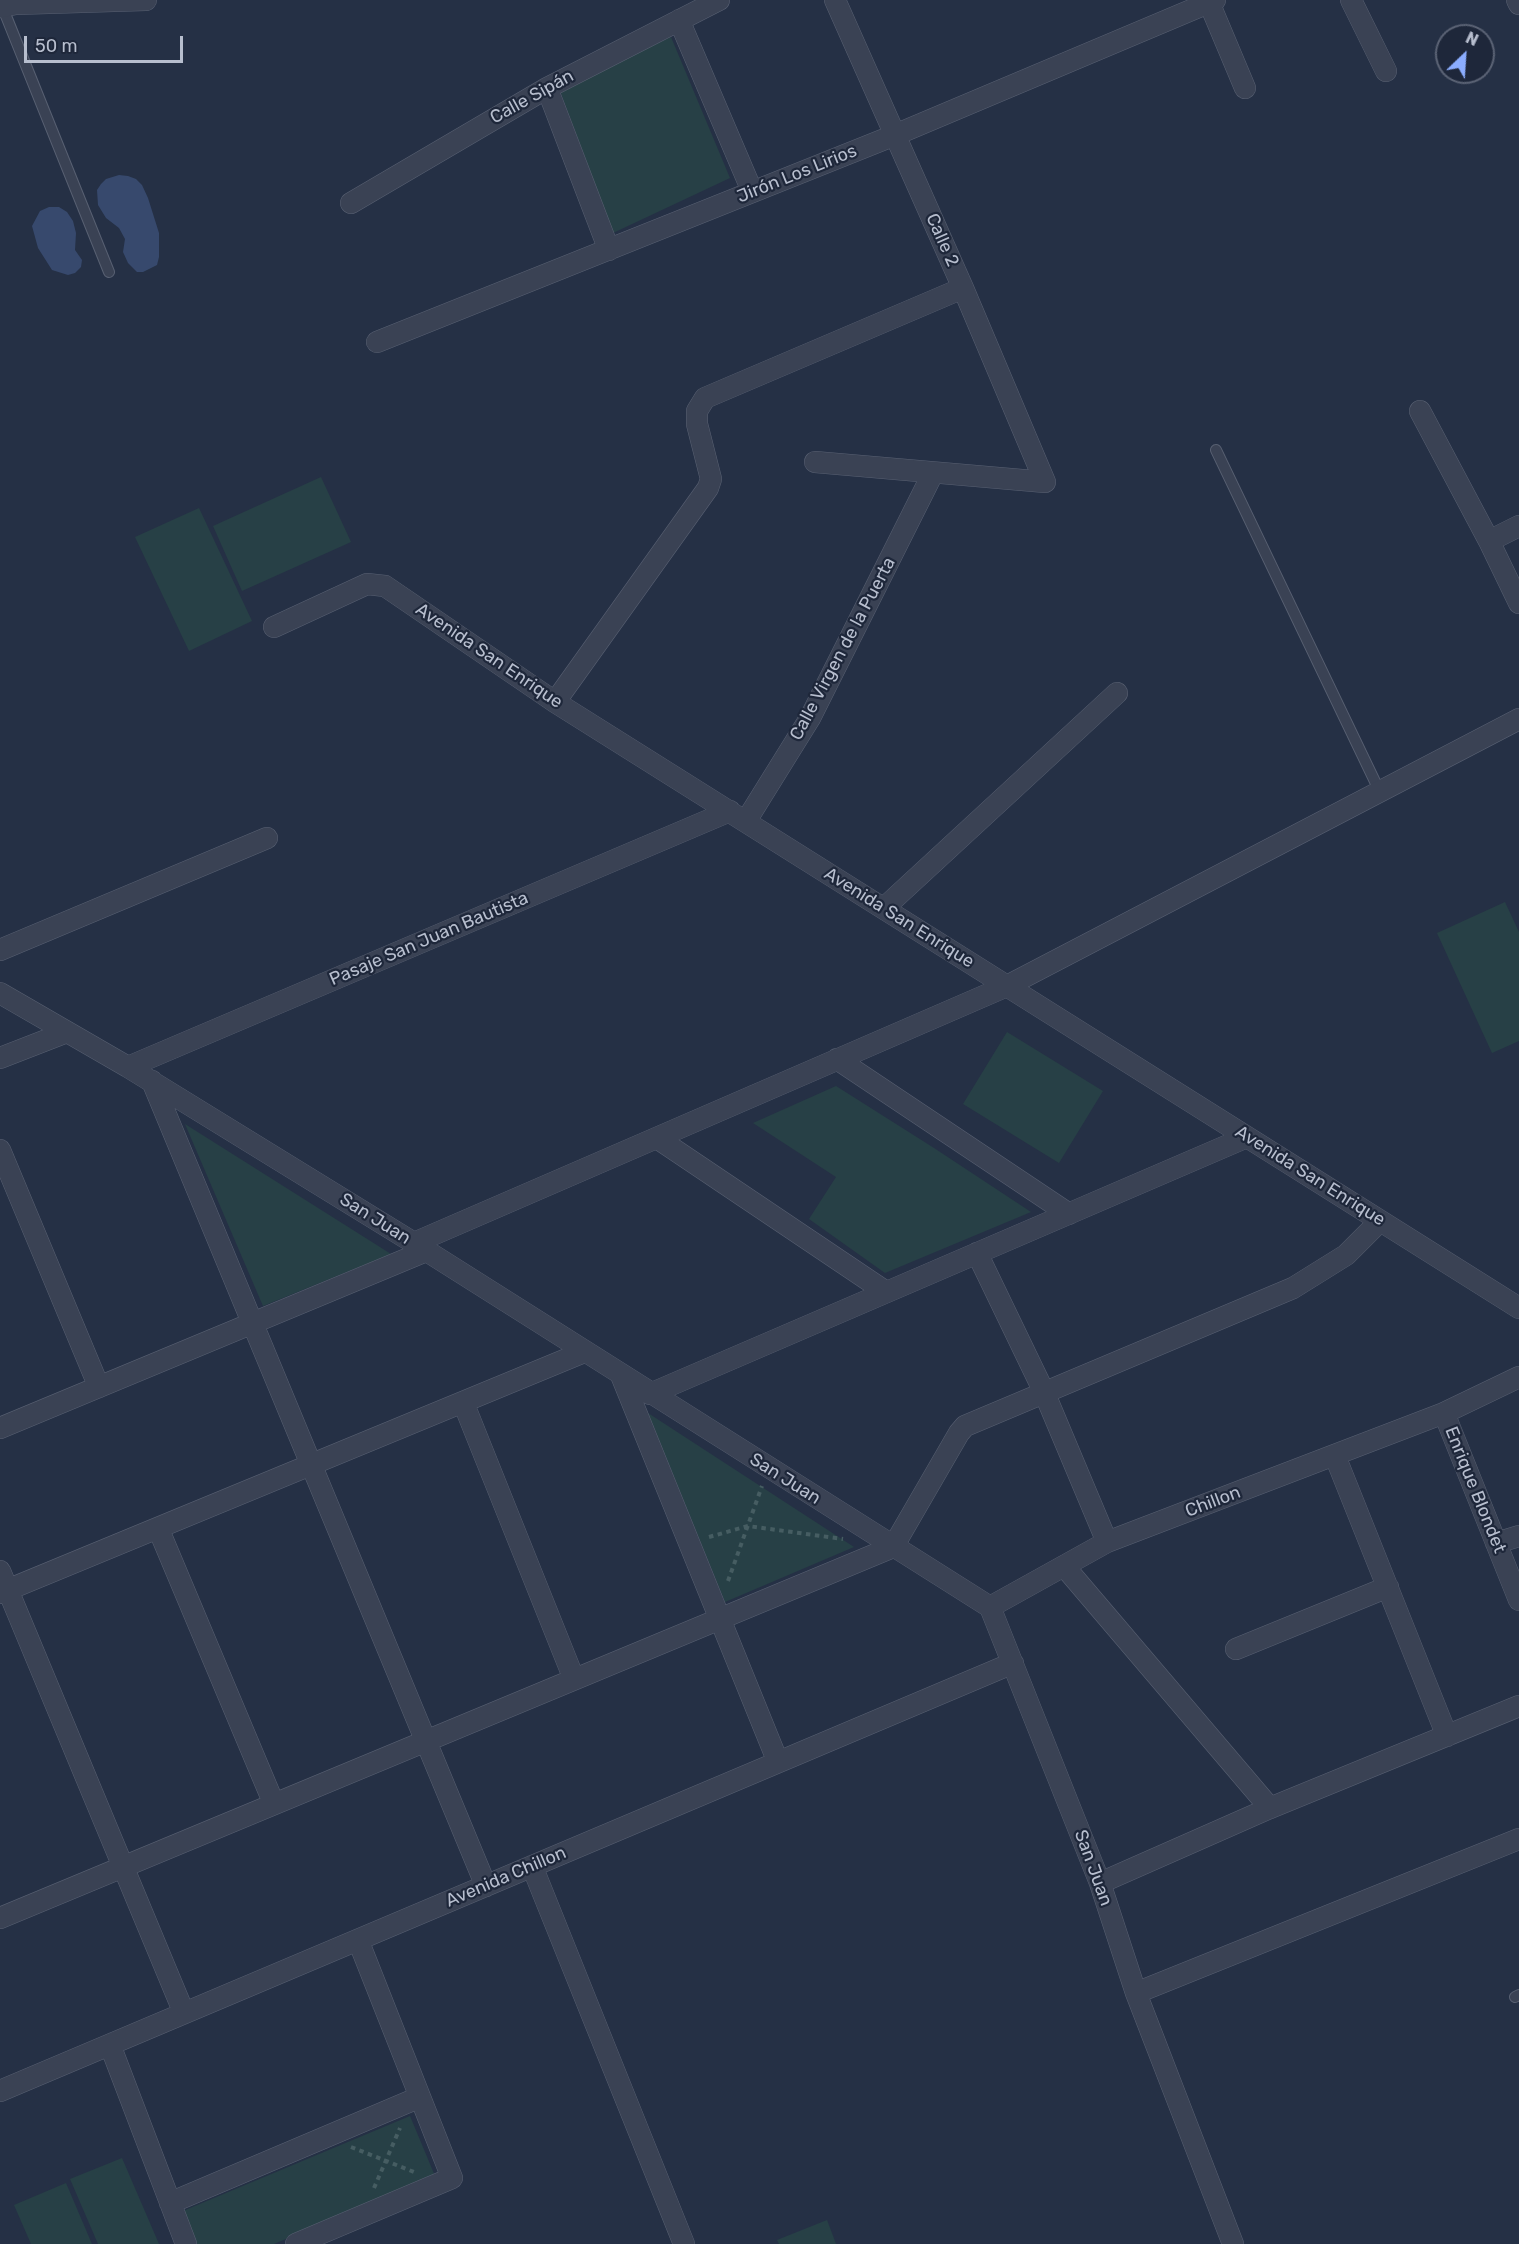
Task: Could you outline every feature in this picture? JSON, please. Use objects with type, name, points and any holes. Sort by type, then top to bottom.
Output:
[{"type":"street","points":[[1,7],[16,4],[146,0]]},
{"type":"street","name":"Calle Sipán","points":[[351,203],[547,88],[719,0]]},
{"type":"street","name":"Calle 2","points":[[835,0],[963,288],[1045,482],[933,473]]},
{"type":"street","points":[[1351,0],[1386,71]]},
{"type":"street","points":[[1517,0],[1519,4]]},
{"type":"street","points":[[1211,1],[1245,88]]},
{"type":"street","name":"Jirón Los Lirios","points":[[377,342],[895,135],[1211,1]]},
{"type":"street","points":[[679,20],[752,191]]},
{"type":"street","points":[[547,88],[609,250]]},
{"type":"street","points":[[555,702],[708,488],[711,479],[697,424],[697,411],[705,398],[963,288]]},
{"type":"street","points":[[1420,411],[1519,603]]},
{"type":"street","points":[[815,462],[933,473]]},
{"type":"street","name":"Calle Virgen de la Puerta","points":[[738,816],[810,718],[933,473]]},
{"type":"street","points":[[1489,542],[1519,526]]},
{"type":"street","name":"Avenida San Enrique","points":[[274,627],[367,584],[385,586],[555,702],[1519,1308]]},
{"type":"street","points":[[884,908],[1117,693]]},
{"type":"street","points":[[0,1428],[252,1323],[657,1138],[1007,986],[1519,719]]},
{"type":"street","name":"Pasaje San Juan Bautista","points":[[128,1067],[738,816]]},
{"type":"street","points":[[0,950],[267,838]]},
{"type":"street","name":"San Juan","points":[[0,993],[152,1081],[420,1247],[990,1607],[1100,1883],[1136,1993],[1233,2244]]},
{"type":"street","points":[[0,1058],[67,1032]]},
{"type":"street","points":[[837,1059],[1069,1214]]},
{"type":"street","points":[[152,1081],[486,1886]]},
{"type":"street","points":[[650,1394],[1247,1137]]},
{"type":"street","points":[[657,1138],[886,1293]]},
{"type":"street","points":[[0,1150],[99,1387]]},
{"type":"street","points":[[0,1918],[892,1547],[965,1426],[1293,1288],[1346,1255],[1380,1221]]},
{"type":"street","points":[[977,1253],[1044,1392],[1107,1542]]},
{"type":"street","points":[[184,2013],[3,1585],[158,1528],[584,1352]]},
{"type":"street","points":[[621,1375],[718,1619],[778,1762]]},
{"type":"street","name":"Chillon","points":[[990,1607],[1107,1542],[1444,1413],[1519,1377]]},
{"type":"street","points":[[463,1402],[574,1679]]},
{"type":"street","name":"Enrique Blondet","points":[[1444,1413],[1519,1600]]},
{"type":"street","points":[[1335,1456],[1447,1736]]},
{"type":"street","points":[[158,1528],[274,1804]]},
{"type":"street","points":[[1496,1544],[1519,1536]]},
{"type":"street","points":[[1064,1566],[1270,1808]]},
{"type":"street","points":[[1236,1649],[1388,1587]]},
{"type":"street","name":"Avenida Chillon","points":[[0,2091],[1013,1663]]},
{"type":"street","points":[[1100,1883],[1270,1808],[1519,1706]]},
{"type":"street","points":[[1136,1993],[1519,1839]]},
{"type":"street","points":[[532,1866],[684,2244]]},
{"type":"street","points":[[296,2244],[452,2178],[416,2099],[358,1940]]},
{"type":"street","points":[[110,2045],[186,2244]]},
{"type":"street","points":[[170,2203],[416,2099]]},
{"type":"lane","points":[[1,7],[109,272]]},
{"type":"lane","points":[[1215,450],[1380,792]]},
{"type":"path","points":[[727,1584],[769,1468]]},
{"type":"path","points":[[688,1543],[748,1526],[848,1540]]},
{"type":"path","points":[[362,2216],[416,2099]]},
{"type":"path","points":[[326,2137],[441,2182]]},
{"type":"green space","points":[[671,37],[730,178],[613,233],[559,88]]},
{"type":"green space","points":[[321,477],[351,542],[242,591],[213,526]]},
{"type":"green space","points":[[199,508],[252,621],[189,651],[135,537]]},
{"type":"green space","points":[[1505,902],[1519,932],[1519,1041],[1492,1053],[1437,933]]},
{"type":"green space","points":[[1007,1032],[1103,1091],[1059,1163],[963,1104]]},
{"type":"green space","points":[[836,1086],[1031,1212],[885,1273],[809,1219],[836,1177],[753,1123]]},
{"type":"green space","points":[[185,1124],[391,1254],[263,1306]]},
{"type":"green space","points":[[648,1413],[854,1547],[725,1602]]},
{"type":"green space","points":[[410,2116],[435,2176],[274,2244],[197,2244],[183,2211]]},
{"type":"green space","points":[[122,2158],[159,2244],[98,2244],[70,2179]]},
{"type":"green space","points":[[66,2183],[92,2244],[31,2244],[14,2205]]},
{"type":"green space","points":[[827,2220],[836,2244],[779,2244],[777,2240]]},
{"type":"water","points":[[119,175],[136,179],[142,185],[159,233],[157,265],[143,272],[137,272],[128,263],[123,252],[125,239],[119,228],[106,218],[98,205],[97,190],[101,184],[106,179]]},
{"type":"water","points":[[49,207],[59,207],[67,212],[73,221],[76,233],[75,250],[82,260],[81,267],[75,273],[68,275],[52,270],[38,248],[32,226],[40,211]]}]
